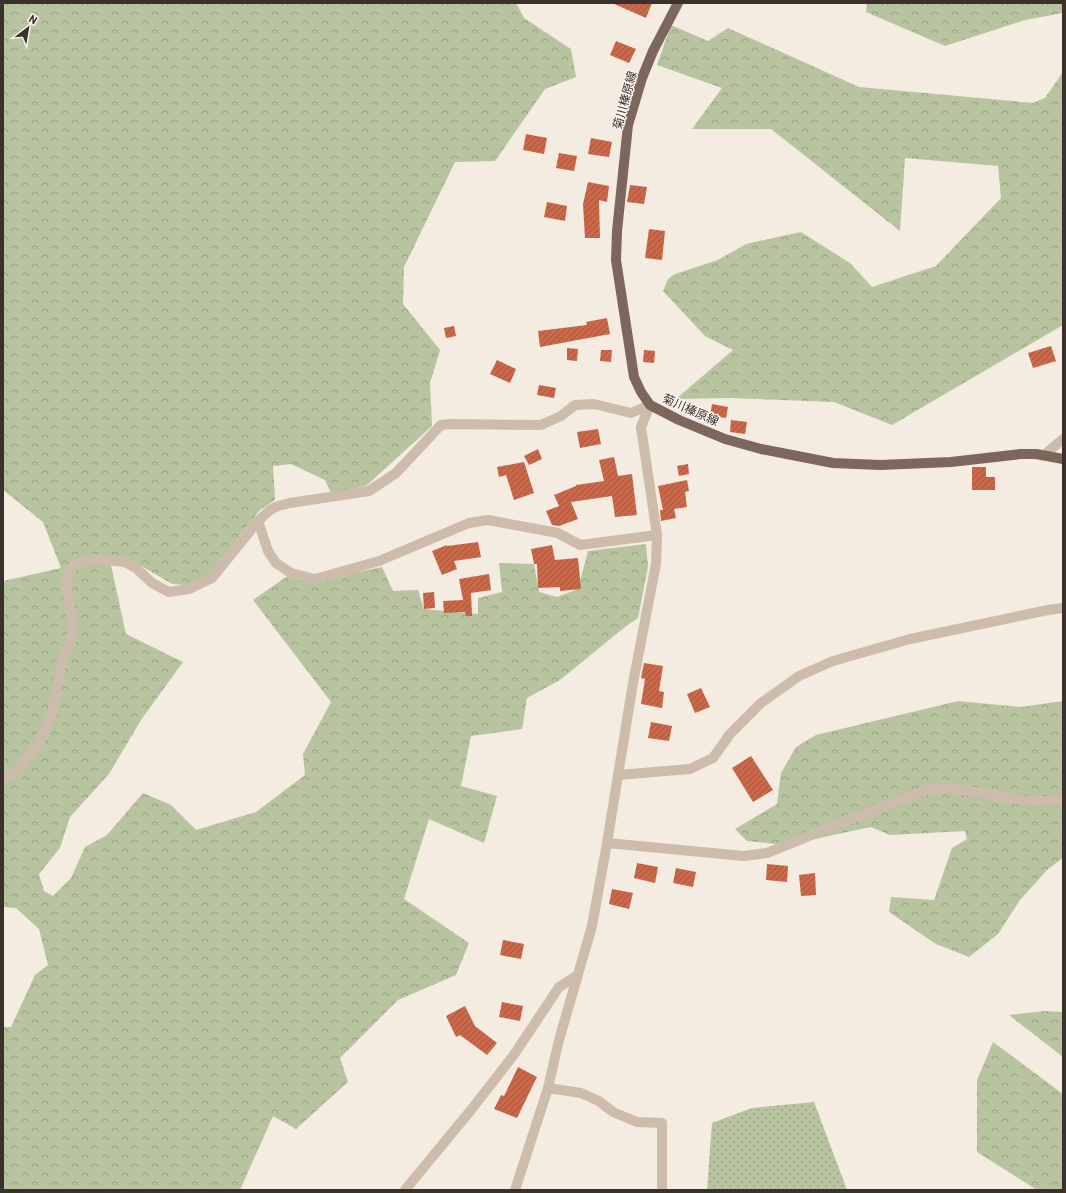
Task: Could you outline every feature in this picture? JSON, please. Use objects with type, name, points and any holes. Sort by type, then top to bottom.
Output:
[{"type":"main road","name":"菊川榛原線","points":[[678,3],[653,51],[642,78],[628,125],[617,231],[616,260],[634,378],[650,405],[679,420],[725,439],[761,449],[833,463],[880,465],[951,462],[1021,454],[1044,455],[1063,459]]},
{"type":"street","points":[[3,778],[15,773],[38,744],[52,714],[61,663],[70,644],[73,628],[66,581],[69,572],[74,565],[94,559],[125,562],[136,568],[152,583],[170,592],[189,589],[212,578],[258,521],[270,510],[290,502],[369,491],[396,473],[441,425],[540,425],[561,416],[575,405],[594,404],[631,413],[650,405]]},
{"type":"street","points":[[516,1190],[548,1088],[559,1040],[592,926],[633,683],[656,564],[657,535],[642,427],[650,405]]},
{"type":"street","points":[[1044,455],[1063,438]]},
{"type":"street","points":[[258,521],[268,551],[276,563],[291,573],[314,579],[379,561],[469,523],[488,520],[558,533],[580,544],[657,535]]},
{"type":"street","points":[[618,775],[690,769],[713,758],[730,734],[761,703],[800,676],[833,661],[910,638],[1040,611],[1063,608]]},
{"type":"street","points":[[607,843],[744,856],[767,853],[929,788],[957,789],[1027,801],[1052,801],[1063,799]]},
{"type":"street","points":[[405,1190],[513,1056],[559,988],[578,975]]},
{"type":"street","points":[[548,1088],[581,1093],[599,1101],[613,1112],[637,1122],[662,1123],[662,1190]]},
{"type":"green space","points":[[3,3],[516,3],[524,18],[571,49],[576,77],[545,89],[495,161],[455,162],[404,267],[403,304],[440,350],[430,383],[432,426],[366,486],[331,493],[325,480],[291,464],[273,466],[275,500],[260,510],[207,577],[187,585],[172,584],[126,557],[109,556],[126,634],[183,662],[141,720],[109,774],[70,817],[60,848],[39,874],[44,891],[53,896],[71,878],[85,847],[107,835],[143,793],[171,805],[196,830],[256,812],[305,775],[303,754],[331,702],[253,600],[289,575],[314,581],[382,567],[393,591],[418,590],[424,609],[478,614],[478,598],[502,592],[499,563],[534,564],[539,592],[557,597],[578,589],[588,551],[646,544],[648,567],[638,618],[560,680],[527,698],[522,729],[471,736],[461,786],[497,796],[484,843],[429,819],[404,899],[469,943],[456,975],[398,1000],[340,1058],[348,1082],[296,1129],[273,1116],[240,1190],[3,1190],[3,1027],[11,1027],[35,975],[48,965],[39,929],[16,908],[3,907],[3,581],[61,568],[43,522],[3,490]]},
{"type":"green space","points":[[867,3],[1063,3],[1063,13],[1025,20],[945,46],[866,12]]},
{"type":"green space","points":[[671,25],[708,41],[728,28],[859,87],[1033,103],[1045,98],[1063,72],[1063,325],[892,425],[834,402],[730,398],[676,399],[733,350],[705,336],[663,291],[668,279],[675,274],[718,260],[746,244],[801,232],[850,263],[872,287],[936,266],[1001,198],[998,166],[905,158],[900,231],[771,129],[692,129],[722,88],[657,65]]},
{"type":"green space","points":[[958,701],[1020,707],[1063,701],[1063,858],[1048,869],[1020,900],[998,934],[969,957],[936,944],[889,912],[891,897],[934,900],[952,848],[967,839],[965,831],[890,835],[871,827],[787,845],[747,841],[735,829],[777,804],[781,773],[796,747],[816,735]]},
{"type":"green space","points":[[1045,1011],[1063,1012],[1063,1057],[1009,1015]]},
{"type":"green space","points":[[993,1042],[1063,1094],[1063,1190],[1037,1190],[977,1152],[977,1080]]},
{"type":"green space","points":[[814,1102],[847,1190],[707,1190],[712,1123],[752,1108]]},
{"type":"building","points":[[612,3],[652,3],[646,18]]},
{"type":"building","points":[[616,41],[636,49],[629,63],[610,55]]},
{"type":"building","points":[[526,134],[547,138],[544,154],[523,150]]},
{"type":"building","points":[[591,138],[612,142],[609,157],[588,154]]},
{"type":"building","points":[[559,153],[577,156],[574,171],[556,168]]},
{"type":"building","points":[[588,182],[609,186],[607,202],[599,200],[600,238],[585,238],[583,204]]},
{"type":"building","points":[[630,185],[647,187],[644,204],[627,202]]},
{"type":"building","points":[[547,202],[567,206],[565,221],[544,217]]},
{"type":"building","points":[[649,229],[665,231],[662,260],[645,258]]},
{"type":"building","points":[[607,318],[610,334],[540,347],[538,331],[587,325],[586,322]]},
{"type":"building","points":[[454,326],[456,336],[446,338],[444,328]]},
{"type":"building","points":[[1051,346],[1056,361],[1033,368],[1028,353]]},
{"type":"building","points":[[567,348],[578,349],[577,361],[567,360]]},
{"type":"building","points":[[601,350],[612,350],[611,362],[600,361]]},
{"type":"building","points":[[644,350],[655,351],[654,363],[643,362]]},
{"type":"building","points":[[497,360],[516,369],[510,383],[490,374]]},
{"type":"building","points":[[539,385],[556,388],[554,398],[537,395]]},
{"type":"building","points":[[712,404],[728,407],[726,418],[710,416]]},
{"type":"building","points":[[731,420],[747,422],[745,434],[730,432]]},
{"type":"building","points":[[598,429],[601,444],[580,448],[577,432]]},
{"type":"building","points":[[538,449],[542,459],[529,465],[524,456]]},
{"type":"building","points":[[614,457],[618,476],[632,474],[637,515],[615,517],[612,496],[571,502],[578,519],[559,526],[552,525],[546,511],[559,506],[554,495],[576,485],[604,481],[599,460]]},
{"type":"building","points":[[524,462],[534,493],[514,500],[506,475],[499,477],[497,467]]},
{"type":"building","points":[[688,464],[689,474],[679,476],[677,466]]},
{"type":"building","points":[[972,467],[986,467],[986,477],[995,477],[995,490],[972,490]]},
{"type":"building","points":[[687,480],[689,491],[685,492],[687,507],[674,509],[676,518],[661,521],[660,510],[663,510],[658,486]]},
{"type":"building","points":[[478,542],[481,557],[454,561],[457,569],[442,575],[432,551],[447,545]]},
{"type":"building","points":[[552,545],[555,560],[578,558],[581,589],[560,591],[560,587],[538,588],[537,564],[534,564],[531,549]]},
{"type":"building","points":[[489,574],[491,590],[471,593],[472,616],[466,616],[465,612],[444,613],[443,601],[463,600],[459,579]]},
{"type":"building","points":[[434,592],[435,608],[424,609],[423,593]]},
{"type":"building","points":[[644,663],[663,666],[659,691],[664,692],[662,708],[641,704],[645,679],[641,678]]},
{"type":"building","points":[[701,688],[710,707],[695,713],[687,694]]},
{"type":"building","points":[[651,722],[672,726],[669,741],[648,738]]},
{"type":"building","points":[[751,756],[773,790],[753,802],[732,768]]},
{"type":"building","points":[[637,863],[658,867],[655,883],[634,878]]},
{"type":"building","points":[[767,864],[788,866],[787,882],[766,880]]},
{"type":"building","points":[[676,868],[696,872],[693,887],[673,883]]},
{"type":"building","points":[[815,873],[816,895],[801,896],[799,875]]},
{"type":"building","points":[[612,889],[633,893],[629,909],[609,904]]},
{"type":"building","points":[[503,940],[524,944],[521,959],[500,955]]},
{"type":"building","points":[[502,1002],[523,1006],[520,1021],[499,1017]]},
{"type":"building","points":[[465,1006],[475,1026],[497,1043],[487,1055],[460,1035],[456,1037],[446,1016]]},
{"type":"building","points":[[518,1067],[537,1077],[517,1118],[494,1109],[501,1095],[504,1096]]}]
